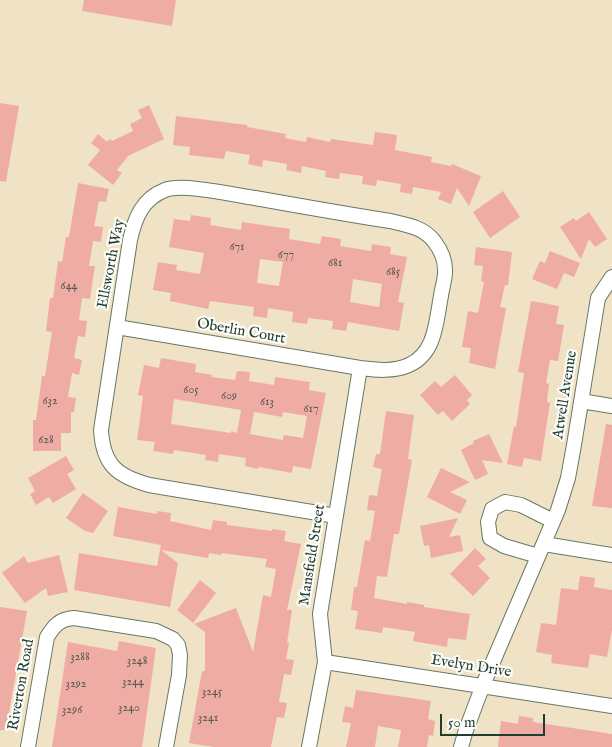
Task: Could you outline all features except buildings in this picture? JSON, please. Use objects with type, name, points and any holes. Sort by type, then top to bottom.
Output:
[{"type":"street","name":"Ellsworth Way","points":[[336,516],[150,485],[132,480],[117,471],[108,460],[102,446],[101,430],[134,222],[141,208],[151,197],[166,190],[178,188],[228,194],[390,221],[423,230],[442,253],[445,270],[434,335],[429,347],[410,365],[395,370],[360,368]]},
{"type":"street","name":"Atwell Avenue","points":[[461,747],[483,686],[553,521],[568,478],[598,298],[612,277]]},
{"type":"street","name":"Oberlin Court","points":[[117,327],[360,368]]},
{"type":"street","name":"Mansfield Street","points":[[309,747],[325,662],[320,614],[360,368]]},
{"type":"street","points":[[581,401],[612,406]]},
{"type":"street","points":[[553,521],[521,505],[505,502],[492,509],[488,522],[490,538],[504,546],[612,555]]},
{"type":"street","name":"Riverton Road","points":[[28,747],[47,637],[57,623],[64,619],[74,618],[156,631],[173,639],[178,645],[180,655],[179,675],[166,747]]},
{"type":"street","name":"Evelyn Drive","points":[[325,662],[612,706]]}]
